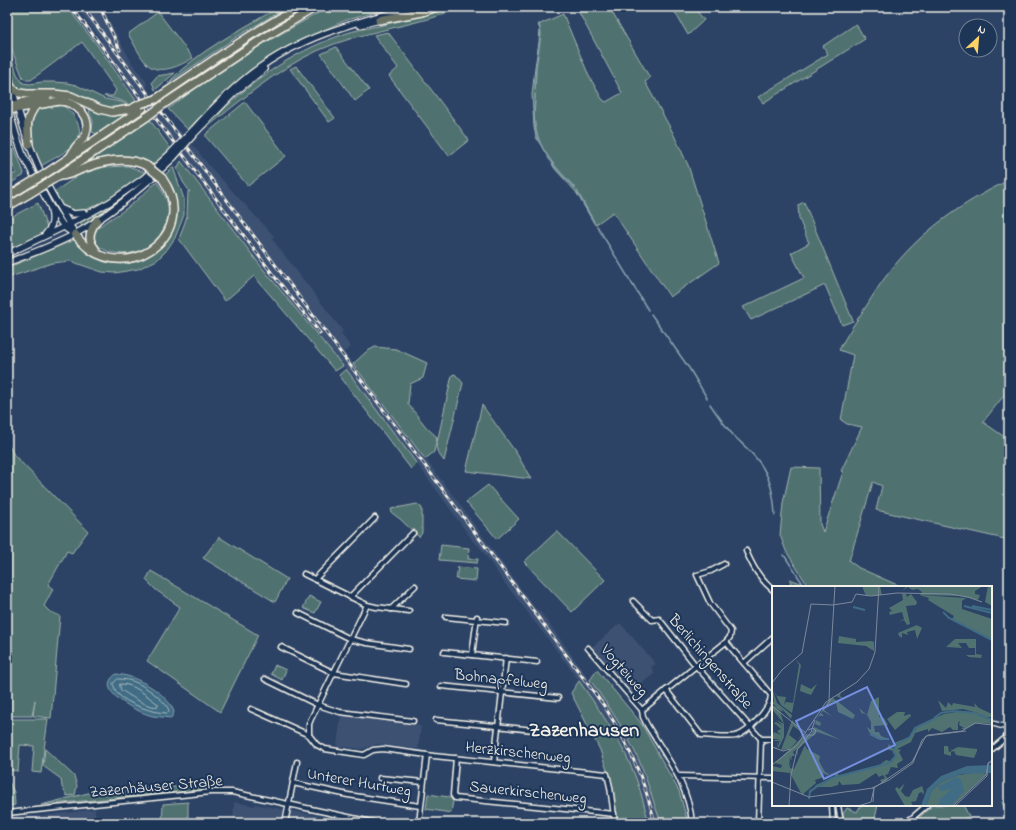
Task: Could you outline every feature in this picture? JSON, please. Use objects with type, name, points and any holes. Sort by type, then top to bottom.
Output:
[{"type":"highway","points":[[7,197],[68,159],[141,106],[159,97],[232,47],[299,7]]},
{"type":"highway","points":[[7,207],[57,177],[262,38],[316,7]]},
{"type":"highway","points":[[379,20],[422,12],[436,7]]},
{"type":"highway","points":[[12,88],[20,93],[26,94],[54,94],[71,96],[100,109],[112,112],[141,106]]},
{"type":"highway","points":[[17,107],[23,102],[63,95]]},
{"type":"highway","points":[[8,106],[17,107],[52,101],[66,102],[77,106],[84,115],[87,125],[84,136],[68,159]]},
{"type":"highway","points":[[29,144],[27,120],[37,104]]},
{"type":"highway","points":[[57,177],[71,175],[93,165],[114,160],[133,160],[147,166],[162,178],[167,186],[173,203],[171,223],[162,240],[148,252],[134,258],[119,260],[98,255],[83,245],[75,234]]},
{"type":"highway","points":[[97,220],[91,229],[90,237],[91,244],[98,255]]},
{"type":"main road","points":[[7,263],[42,250],[75,234],[114,208],[149,180],[194,132],[234,93],[282,57],[320,38],[379,20],[412,7]]},
{"type":"main road","points":[[194,132],[216,104],[236,86],[272,59],[299,44],[320,35],[374,17],[412,7]]},
{"type":"main road","points":[[7,68],[17,107],[29,144],[45,181],[60,208],[67,226]]},
{"type":"main road","points":[[8,106],[23,155],[50,206],[75,234]]},
{"type":"main road","points":[[7,254],[67,226],[90,213],[130,188],[172,155]]},
{"type":"main road","points":[[43,237],[52,224],[53,217],[50,206]]},
{"type":"main road","points":[[60,208],[73,214],[90,213]]},
{"type":"street","points":[[315,579],[374,518]]},
{"type":"street","points":[[350,597],[413,533]]},
{"type":"street","points":[[746,550],[756,572],[772,589]]},
{"type":"street","points":[[642,710],[726,642],[730,637],[731,631],[710,603],[697,576],[724,564]]},
{"type":"street","points":[[304,574],[367,605],[409,611]]},
{"type":"street","points":[[391,609],[415,586]]},
{"type":"street","name":"Berlichingenstraße","points":[[633,601],[652,620],[659,619],[696,666],[761,739]]},
{"type":"street","points":[[309,735],[309,724],[367,605]]},
{"type":"street","points":[[298,613],[350,639],[409,649]]},
{"type":"street","points":[[446,617],[506,623]]},
{"type":"street","points":[[472,655],[476,619]]},
{"type":"street","points":[[744,663],[772,638]]},
{"type":"street","points":[[666,690],[701,735],[735,736],[751,727],[768,705],[771,695],[726,642]]},
{"type":"street","points":[[281,647],[334,673],[406,684]]},
{"type":"street","name":"Vogteiweg","points":[[588,648],[642,710],[643,717],[647,725],[679,776],[688,803],[692,823]]},
{"type":"street","points":[[444,652],[537,662]]},
{"type":"street","points":[[494,762],[506,658]]},
{"type":"street","points":[[265,679],[318,705],[340,712],[413,721]]},
{"type":"street","name":"Bohnapfelweg","points":[[442,686],[558,698]]},
{"type":"street","name":"Herzkirschenweg","points":[[251,709],[309,735],[317,746],[326,749],[364,754],[378,749],[607,774],[614,814]]},
{"type":"street","points":[[436,720],[563,733]]},
{"type":"street","points":[[992,723],[1009,728]]},
{"type":"street","points":[[992,747],[1009,735]]},
{"type":"street","points":[[758,823],[761,739],[772,740]]},
{"type":"street","points":[[419,823],[427,755]]},
{"type":"street","name":"Sauerkirschenweg","points":[[456,758],[452,795],[455,798],[614,814]]},
{"type":"street","name":"Unterer Hurtweg","points":[[285,823],[297,762]]},
{"type":"street","points":[[679,776],[772,778]]},
{"type":"street","points":[[380,778],[423,782]]},
{"type":"street","name":"Unterer Hurtweg","points":[[293,783],[348,795],[420,806]]},
{"type":"street","name":"Zazenhäuser Straße","points":[[7,813],[224,792],[237,793],[376,823]]},
{"type":"street","points":[[832,806],[833,823]]},
{"type":"street","points":[[838,806],[841,823]]},
{"type":"street","points":[[904,823],[926,806]]},
{"type":"street","points":[[614,814],[615,823]]},
{"type":"shaded area","points":[[67,7],[72,7],[101,42],[102,41],[76,7],[103,7],[132,63],[146,81],[150,93],[173,125],[188,139],[212,169],[274,236],[272,239],[343,331],[341,334],[351,347],[344,352],[456,499],[535,608],[539,610],[613,712],[643,770],[660,823],[649,823],[640,788],[623,749],[601,711],[564,660],[503,581],[478,545],[475,544],[352,377],[270,278],[153,121],[135,100],[97,45]]},
{"type":"shaded area","points":[[620,623],[656,664],[651,667],[655,673],[630,693],[591,648]]},
{"type":"shaded area","points":[[341,715],[421,726],[418,749],[378,744],[362,749],[337,746]]},
{"type":"shaded area","points":[[234,802],[255,806],[255,804],[354,823],[233,823]]},
{"type":"shaded area","points":[[95,809],[96,823],[7,823],[7,821]]},
{"type":"green space","points":[[7,7],[67,7],[97,45],[137,102],[130,105],[104,96],[113,96],[116,90],[82,42],[31,80],[26,80],[23,78],[7,38]]},
{"type":"green space","points":[[279,7],[287,7],[238,36],[168,83],[193,60],[206,51],[235,32]]},
{"type":"green space","points":[[329,7],[394,7],[346,20],[289,46],[250,70],[214,102],[188,130],[168,109],[245,54]]},
{"type":"green space","points":[[444,7],[462,7],[444,14],[353,38],[317,51],[287,67],[205,129],[251,85],[268,72],[304,51],[348,33],[404,20]]},
{"type":"green space","points":[[576,7],[609,7],[650,78],[645,82],[672,131],[688,165],[719,263],[670,297],[613,212],[595,225],[576,192],[555,169],[536,137],[532,95],[539,42],[540,29],[538,25],[563,14],[589,76],[602,99],[606,102],[622,93]]},
{"type":"green space","points":[[672,7],[694,7],[704,20],[688,35]]},
{"type":"green space","points":[[158,12],[193,58],[182,64],[163,69],[151,67],[143,60],[128,34]]},
{"type":"green space","points":[[856,24],[865,39],[763,103],[758,97],[828,54],[823,46]]},
{"type":"green space","points":[[388,32],[469,140],[449,156],[389,76],[398,68],[374,35]]},
{"type":"green space","points":[[7,45],[17,74],[23,83],[67,83],[76,85],[105,99],[121,102],[129,106],[112,108],[99,105],[80,97],[20,90],[14,85],[10,76]]},
{"type":"green space","points":[[336,47],[369,90],[355,101],[321,54]]},
{"type":"green space","points":[[296,66],[335,118],[329,122],[290,69]]},
{"type":"green space","points":[[175,73],[155,90],[152,82],[157,76]]},
{"type":"green space","points":[[245,102],[286,156],[248,186],[206,137],[206,134]]},
{"type":"green space","points":[[62,105],[72,113],[78,124],[80,131],[78,138],[68,150],[41,166],[29,137],[32,114],[39,109]]},
{"type":"green space","points":[[91,108],[117,114],[129,114],[99,135],[92,132],[93,121],[89,112]]},
{"type":"green space","points":[[150,120],[171,149],[154,166],[136,157],[109,158],[88,162]]},
{"type":"green space","points":[[7,127],[24,173],[23,176],[7,185],[7,178],[16,173],[7,151]]},
{"type":"green space","points":[[181,161],[263,269],[343,366],[335,371],[254,276],[225,301],[179,239],[187,216],[188,191],[190,192],[177,169]]},
{"type":"green space","points":[[128,166],[147,173],[114,196],[77,213],[63,208],[54,192],[79,175],[104,167]]},
{"type":"green space","points":[[173,167],[184,199],[184,215],[175,238],[166,251],[157,260],[138,269],[115,273],[102,272],[70,261],[52,263],[7,278],[7,268],[74,240],[92,257],[109,263],[124,264],[138,261],[150,255],[161,246],[169,235],[174,221],[175,194],[165,175]]},
{"type":"green space","points":[[1009,180],[1009,389],[983,422],[1009,440],[1009,540],[876,510],[882,486],[873,482],[849,561],[859,568],[900,586],[808,586],[786,551],[780,535],[783,503],[791,467],[819,468],[820,524],[823,532],[843,472],[841,471],[862,427],[847,424],[841,420],[853,355],[839,350],[852,327],[882,282],[913,245],[942,220],[975,198]]},
{"type":"green space","points":[[157,182],[168,205],[168,217],[163,230],[153,243],[140,250],[127,254],[114,253],[103,249],[96,243],[94,235],[99,227],[128,207]]},
{"type":"green space","points":[[134,188],[82,226],[79,222]]},
{"type":"green space","points":[[804,202],[853,321],[842,325],[825,285],[751,320],[743,307],[804,278],[791,253],[809,243],[799,219],[798,205]]},
{"type":"green space","points":[[38,203],[47,228],[41,235],[7,252],[7,219]]},
{"type":"green space","points":[[375,347],[396,349],[427,363],[423,378],[410,384],[408,404],[427,428],[437,437],[434,452],[425,459],[353,364],[366,352]]},
{"type":"green space","points":[[346,369],[417,464],[411,469],[339,375]]},
{"type":"green space","points":[[455,374],[463,383],[444,461],[438,453],[436,447],[452,375]]},
{"type":"green space","points":[[482,405],[517,454],[531,479],[466,471]]},
{"type":"green space","points":[[7,442],[14,455],[88,531],[72,553],[67,551],[48,585],[53,589],[44,606],[49,611],[60,616],[51,718],[33,716],[35,700],[32,716],[7,716]]},
{"type":"green space","points":[[488,485],[519,519],[497,539],[466,502]]},
{"type":"green space","points":[[417,504],[422,508],[422,533],[419,537],[392,513],[391,509]]},
{"type":"green space","points":[[557,531],[605,580],[572,612],[524,562]]},
{"type":"green space","points":[[219,537],[287,579],[275,602],[203,558]]},
{"type":"green space","points":[[441,545],[469,548],[468,559],[478,559],[477,563],[439,560]]},
{"type":"green space","points":[[458,567],[477,569],[476,581],[456,579]]},
{"type":"green space","points":[[151,571],[258,635],[220,712],[147,661],[180,607],[156,590],[146,580]]},
{"type":"green space","points":[[790,579],[808,586],[791,586]]},
{"type":"green space","points":[[309,596],[321,602],[315,613],[303,608]]},
{"type":"green space","points":[[275,665],[286,670],[282,680],[271,674]]},
{"type":"green space","points":[[597,670],[641,723],[679,791],[688,823],[660,823],[638,758],[626,734],[590,680]]},
{"type":"green space","points":[[579,681],[604,717],[626,755],[637,781],[649,823],[617,823],[611,782],[600,750],[571,693]]},
{"type":"green space","points":[[7,719],[48,719],[41,773],[32,772],[34,746],[20,745],[18,771],[7,770]]},
{"type":"green space","points":[[45,749],[74,776],[77,786],[75,795],[67,796],[62,787],[61,779],[43,766]]},
{"type":"green space","points":[[7,778],[14,792],[15,805],[7,806]]},
{"type":"green space","points":[[164,787],[219,788],[41,805],[104,789]]},
{"type":"green space","points":[[428,794],[449,797],[453,801],[451,813],[426,809]]},
{"type":"green space","points":[[1009,799],[1009,821],[1002,802]]},
{"type":"green space","points":[[188,802],[188,823],[162,823],[163,804]]},
{"type":"green space","points":[[860,806],[878,806],[874,823],[844,823],[843,814],[847,808],[857,812]]},
{"type":"green space","points":[[932,806],[964,806],[969,816],[957,823],[913,823]]},
{"type":"water","points":[[116,674],[141,681],[158,692],[171,705],[174,712],[171,718],[148,715],[133,708],[118,698],[112,693],[109,687],[110,680]]},
{"type":"waterway","points":[[535,90],[536,67],[541,34],[539,24]]},
{"type":"waterway","points":[[535,94],[534,121],[540,143],[550,160],[575,188]]},
{"type":"waterway","points":[[577,191],[594,222]]},
{"type":"waterway","points":[[597,226],[648,310]]},
{"type":"waterway","points":[[651,314],[689,368],[707,398]]},
{"type":"waterway","points":[[710,404],[734,436],[753,455],[763,468],[769,479],[775,515]]},
{"type":"waterway","points":[[784,555],[804,586]]},
{"type":"railway","points":[[71,7],[274,276],[320,333]]},
{"type":"railway","points":[[83,7],[605,707],[635,763],[646,791],[655,823]]},
{"type":"railway","points":[[100,7],[120,50]]},
{"type":"district","name":"Zazenhausen","points":[[584,731]]}]
